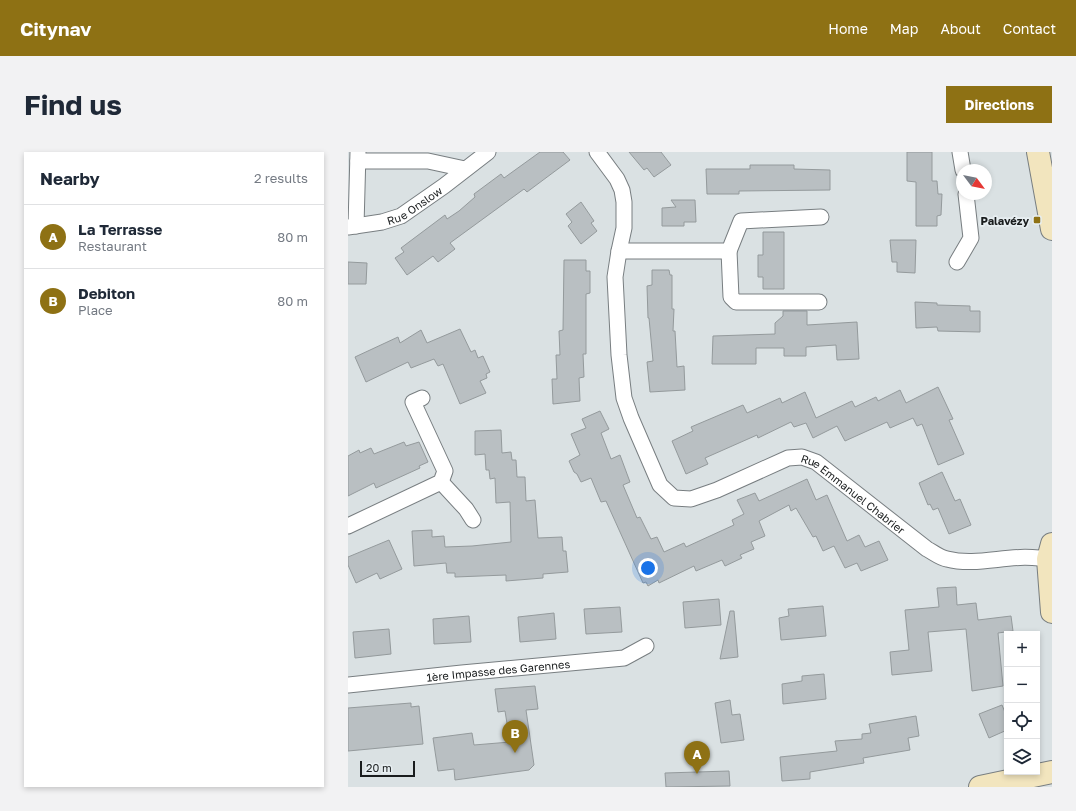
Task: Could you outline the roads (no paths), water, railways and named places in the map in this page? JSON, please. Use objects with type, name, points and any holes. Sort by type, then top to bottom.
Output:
[{"type":"main road","points":[[1038,152],[1052,229]]},
{"type":"main road","points":[[1051,555],[1052,612]]},
{"type":"main road","points":[[980,787],[1052,772]]},
{"type":"street","name":"Rue Onslow","points":[[465,169],[428,161],[358,157],[352,227],[382,222],[401,216],[465,169],[488,152]]},
{"type":"street","name":"Rue Emmanuel Chabrier","points":[[597,152],[617,179],[622,190],[624,202],[624,228],[618,251],[615,277],[619,355],[624,398],[660,485],[674,498],[691,499],[717,490],[788,458],[802,457],[816,462],[927,549],[946,559],[971,562],[1004,557],[1051,555]]},
{"type":"street","points":[[960,152],[962,164]]},
{"type":"street","points":[[957,262],[971,238],[967,200]]},
{"type":"street","points":[[819,302],[736,302],[731,297],[729,251],[741,221],[821,217]]},
{"type":"street","points":[[618,251],[729,251]]},
{"type":"street","points":[[348,526],[441,482],[445,471],[413,402],[422,398]]},
{"type":"street","points":[[441,482],[466,509],[473,520]]},
{"type":"street","name":"1ère Impasse des Garennes","points":[[348,685],[462,672],[624,658],[646,646]]},
{"type":"place","name":"Palavézy","points":[[1037,220]]},
{"type":"place","name":"Debiton","points":[[515,753]]},
{"type":"place","name":"La Terrasse","points":[[697,774]]}]
